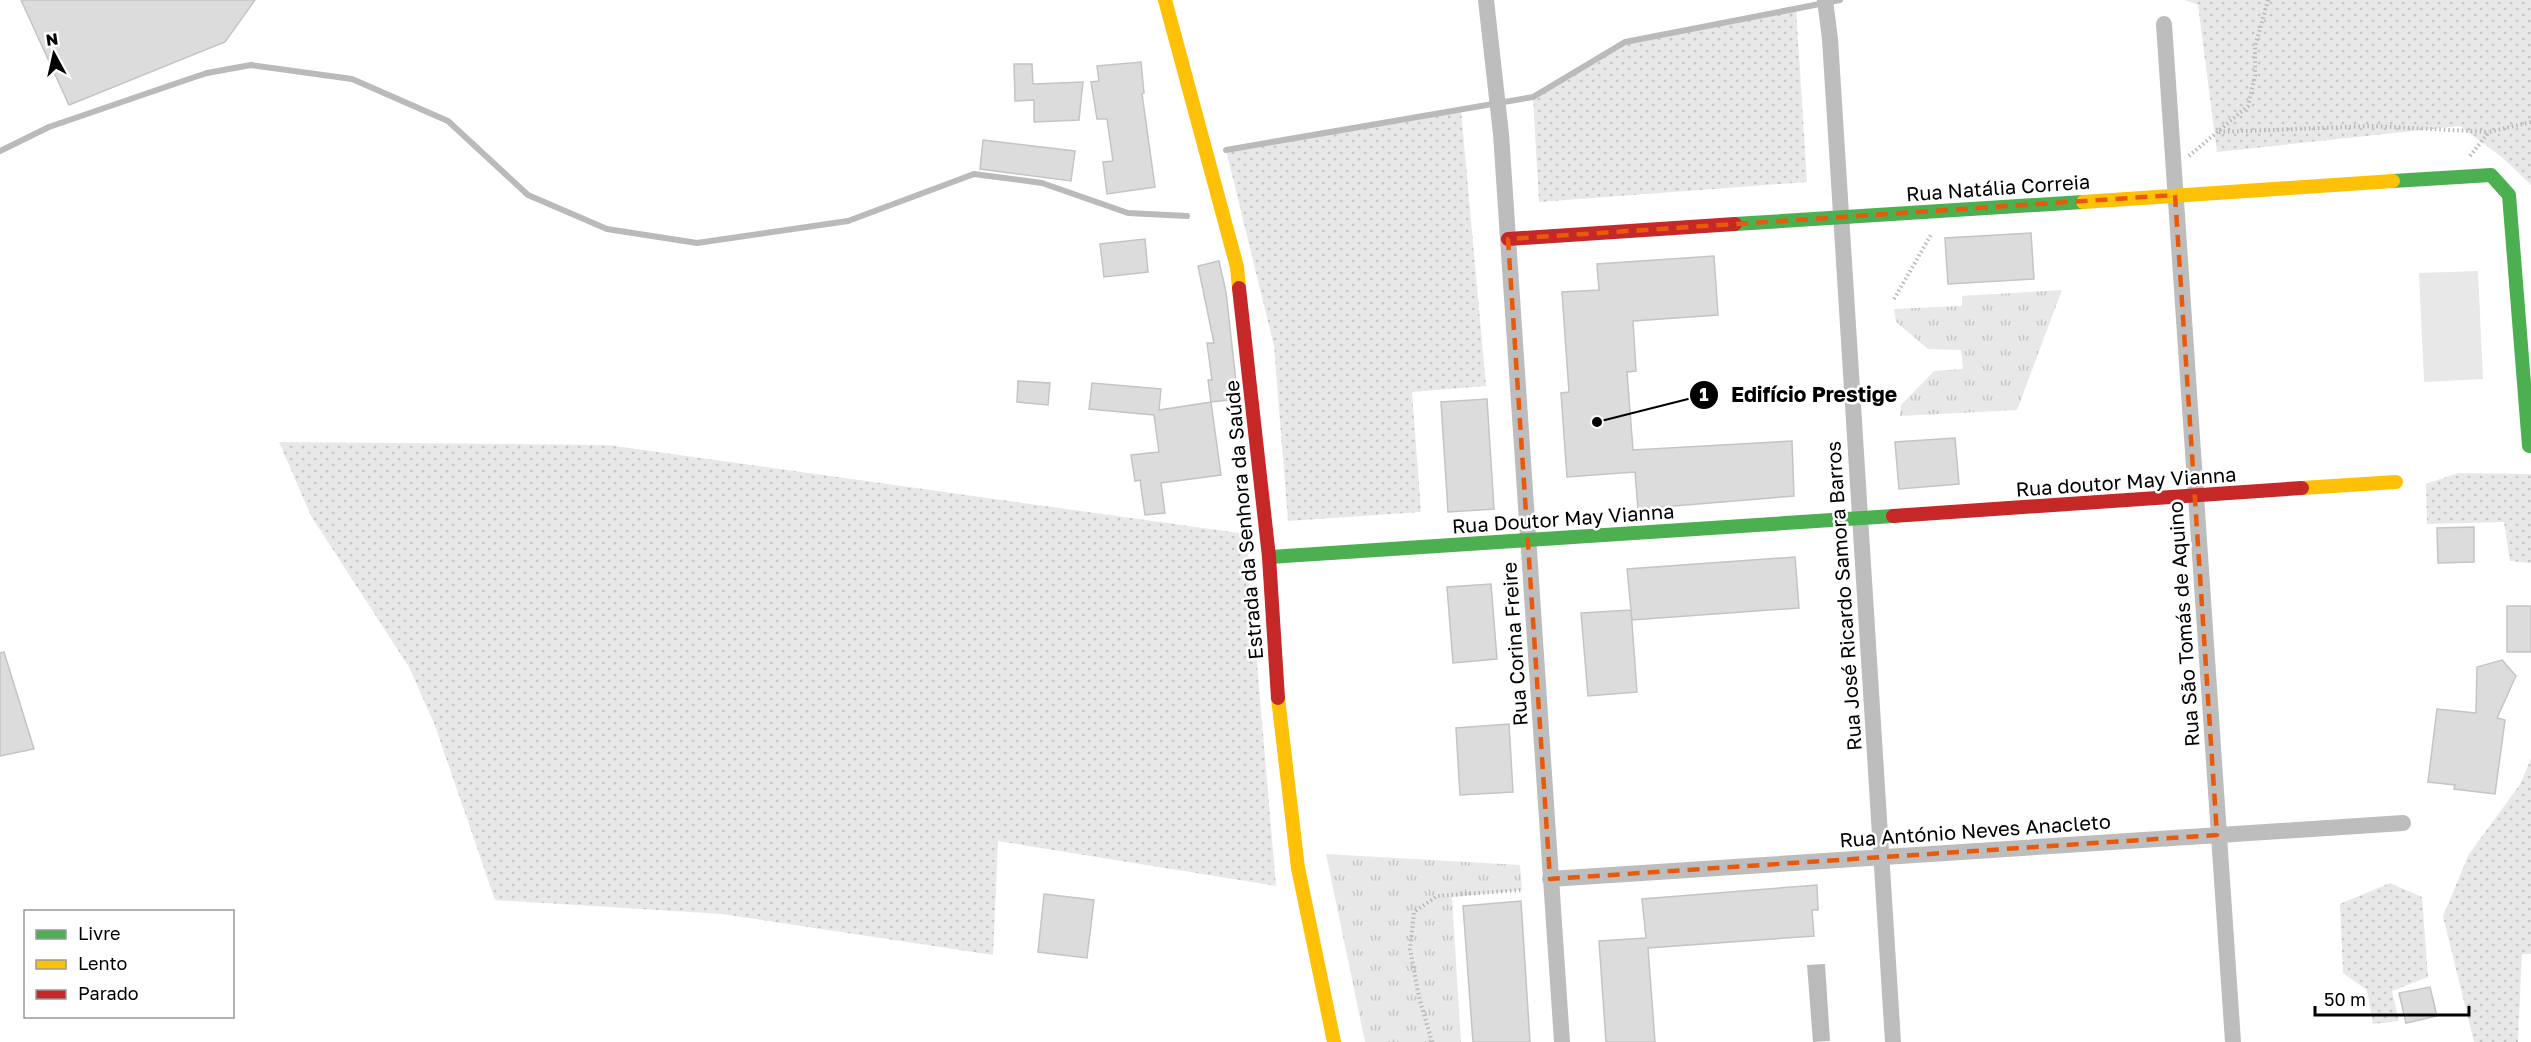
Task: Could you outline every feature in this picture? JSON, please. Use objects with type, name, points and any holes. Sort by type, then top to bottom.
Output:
[{"type":"street","name":"Estrada da Senhora da Saúde","points":[[1165,0],[1237,267],[1269,557],[1279,707],[1298,868],[1335,1042]]},
{"type":"street","name":"Rua Corina Freire","points":[[1486,0],[1502,134],[1562,1042]]},
{"type":"street","name":"Rua José Ricardo Samora Barros","points":[[1825,0],[1830,39],[1858,518],[1893,1042]]},
{"type":"street","name":"Rua São Tomás de Aquino","points":[[2164,24],[2217,835],[2233,1042]]},
{"type":"street","name":"Rua Natália Correia","points":[[1508,239],[2491,175],[2509,195],[2529,446]]},
{"type":"street","name":"Rua doutor May Vianna","points":[[1858,518],[2396,482]]},
{"type":"street","name":"Rua Doutor May Vianna","points":[[1269,557],[1858,518]]},
{"type":"street","name":"Rua António Neves Anacleto","points":[[1550,879],[2403,824]]},
{"type":"path","points":[[2174,166],[2197,151],[2248,106],[2255,76],[2255,47],[2268,0]]},
{"type":"path","points":[[2219,132],[2373,126],[2489,132],[2531,122]]},
{"type":"path","points":[[2468,176],[2468,159],[2489,132]]},
{"type":"path","points":[[1894,299],[1932,233]]},
{"type":"path","points":[[1432,1042],[1419,997],[1410,949],[1414,912],[1437,896],[1522,890]]},
{"type":"highlighted area","points":[[2175,195],[2217,835],[1550,879],[1508,239]]},
{"type":"green space","points":[[2185,0],[2531,0],[2531,185],[2503,158],[2460,126],[2217,152],[2198,5]]},
{"type":"green space","points":[[1796,8],[1807,182],[1539,202],[1533,97],[1625,42]]},
{"type":"green space","points":[[1461,110],[1486,386],[1412,392],[1421,512],[1288,521],[1274,346],[1226,150]]},
{"type":"green space","points":[[2478,271],[2483,379],[2424,382],[2419,273]]},
{"type":"green space","points":[[2062,290],[2017,410],[1900,416],[1901,405],[1934,371],[1963,369],[1961,350],[1928,349],[1896,322],[1894,309],[1962,306],[1962,296]]},
{"type":"green space","points":[[279,442],[607,445],[1246,534],[1276,886],[998,841],[993,955],[722,914],[495,900],[434,723],[409,667],[311,516]]},
{"type":"green space","points":[[2458,473],[2531,474],[2531,563],[2510,561],[2504,522],[2427,524],[2426,484]]},
{"type":"green space","points":[[2531,759],[2531,954],[2522,954],[2518,1042],[2474,1042],[2443,916],[2469,854],[2519,786]]},
{"type":"green space","points":[[1326,854],[1520,865],[1522,890],[1452,897],[1461,1042],[1365,1042]]},
{"type":"green space","points":[[2390,883],[2422,897],[2428,977],[2392,991],[2399,1021],[2373,1024],[2367,990],[2343,973],[2340,904]]},
{"type":"shaded area","points":[[1825,964],[1830,1041],[1813,1042],[1807,965]]},
{"type":"building","points":[[21,0],[255,0],[225,42],[69,105]]},
{"type":"building","points":[[1141,62],[1144,93],[1142,94],[1155,187],[1107,194],[1103,162],[1113,161],[1107,119],[1097,119],[1091,82],[1099,81],[1097,66]]},
{"type":"building","points":[[1014,64],[1032,64],[1033,84],[1083,82],[1079,120],[1034,122],[1034,100],[1015,101]]},
{"type":"building","points":[[983,140],[1075,151],[1071,181],[980,169]]},
{"type":"building","points":[[2031,233],[2034,279],[1948,284],[1945,238]]},
{"type":"building","points":[[1145,239],[1148,272],[1104,277],[1100,244]]},
{"type":"building","points":[[1714,256],[1718,315],[1633,321],[1636,371],[1627,372],[1633,450],[1792,441],[1794,496],[1638,509],[1635,472],[1567,477],[1561,393],[1569,392],[1562,292],[1599,290],[1597,264]]},
{"type":"building","points":[[1219,261],[1226,292],[1238,399],[1211,402],[1208,380],[1212,380],[1207,343],[1214,343],[1198,266]]},
{"type":"building","points":[[1018,381],[1050,383],[1048,405],[1017,402]]},
{"type":"building","points":[[1092,383],[1161,389],[1159,410],[1211,402],[1221,475],[1161,483],[1165,513],[1145,515],[1140,480],[1135,481],[1131,455],[1159,452],[1154,415],[1089,409]]},
{"type":"building","points":[[1487,399],[1494,509],[1448,512],[1441,402]]},
{"type":"building","points":[[1955,438],[1959,484],[1899,489],[1895,442]]},
{"type":"building","points":[[2474,527],[2474,562],[2438,563],[2437,528]]},
{"type":"building","points":[[1795,557],[1799,608],[1632,620],[1627,569]]},
{"type":"building","points":[[1491,584],[1497,659],[1453,663],[1447,587]]},
{"type":"building","points":[[2507,606],[2531,606],[2531,652],[2507,652]]},
{"type":"building","points":[[1631,610],[1637,692],[1588,696],[1581,613]]},
{"type":"building","points":[[4,652],[34,749],[0,756],[0,653]]},
{"type":"building","points":[[2502,660],[2516,676],[2497,718],[2505,720],[2495,794],[2454,789],[2455,785],[2428,782],[2437,709],[2476,713],[2477,667]]},
{"type":"building","points":[[1509,724],[1513,792],[1460,795],[1456,728]]},
{"type":"building","points":[[1817,885],[1818,910],[1812,910],[1814,936],[1648,948],[1655,1042],[1606,1042],[1599,941],[1646,938],[1642,899]]},
{"type":"building","points":[[1044,894],[1094,900],[1087,958],[1038,952]]},
{"type":"building","points":[[1521,901],[1530,1042],[1473,1042],[1463,906]]},
{"type":"building","points":[[2430,987],[2437,1016],[2406,1023],[2399,993]]},
{"type":"waterway","points":[[1226,150],[1533,97],[1625,42],[1840,0]]},
{"type":"waterway","points":[[0,151],[49,127],[186,80],[207,73],[251,65],[352,79],[448,121],[528,195],[607,229],[697,243],[848,221],[974,174],[1042,183],[1128,213],[1187,216]]},
{"type":"traffic: fast","points":[[2393,181],[2491,175],[2509,195],[2529,446]]},
{"type":"traffic: fast","points":[[1735,224],[2083,202]]},
{"type":"traffic: fast","points":[[1269,557],[1893,516]]},
{"type":"traffic: slow","points":[[1165,0],[1237,267],[1239,288]]},
{"type":"traffic: slow","points":[[2083,202],[2393,181]]},
{"type":"traffic: slow","points":[[2302,488],[2396,482]]},
{"type":"traffic: slow","points":[[1278,698],[1298,868],[1334,1042]]},
{"type":"traffic: jam","points":[[1508,239],[1735,224]]},
{"type":"traffic: jam","points":[[1239,288],[1269,557],[1278,698]]},
{"type":"traffic: jam","points":[[1893,516],[2302,488]]},
{"type":"place","name":"Edifício Prestige","points":[[1597,422]]}]
